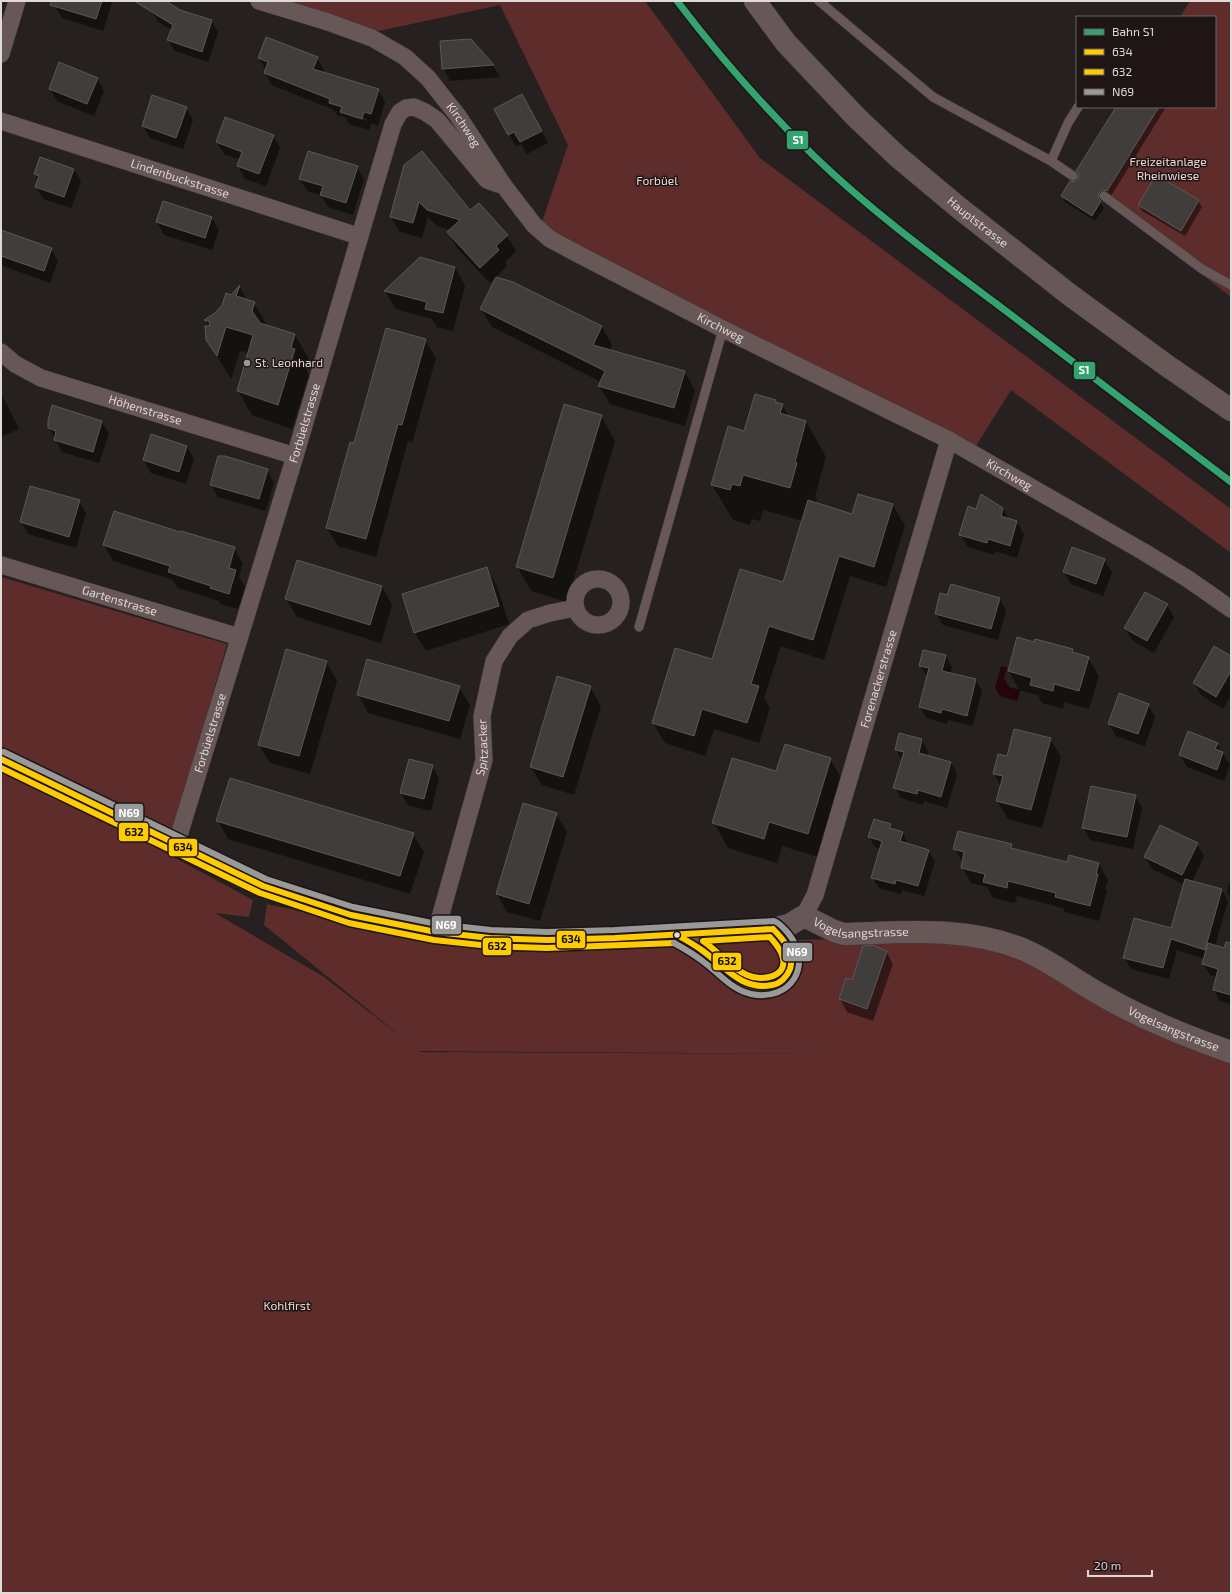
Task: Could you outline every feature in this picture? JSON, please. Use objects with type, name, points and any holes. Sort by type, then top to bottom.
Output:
[{"type":"main road","name":"Hauptstrasse","points":[[755,1],[786,43],[856,117],[897,156],[958,207],[1070,295],[1231,410]]},
{"type":"street","points":[[1,54],[17,1]]},
{"type":"street","name":"Kirchweg","points":[[259,1],[328,22],[372,38],[405,58],[428,78],[458,116],[504,186],[534,225],[550,239],[723,329],[949,440],[1144,552],[1188,579],[1231,610]]},
{"type":"street","name":"Forbüelstrasse","points":[[176,845],[295,456],[358,236],[393,124],[400,112],[406,108],[414,107],[437,120],[487,180],[504,186]]},
{"type":"street","name":"Lindenbuckstrasse","points":[[1,121],[358,236]]},
{"type":"street","name":"Höhenstrasse","points":[[1,352],[15,364],[41,378],[295,456]]},
{"type":"street","name":"Forenackerstrasse","points":[[804,916],[815,895],[949,440]]},
{"type":"street","name":"Gartenstrasse","points":[[1,564],[239,637]]},
{"type":"street","name":"Spitzacker","points":[[436,932],[484,760],[482,716],[494,661],[510,636],[528,620],[550,613],[575,608]]},
{"type":"street","name":"Vogelsangstrasse","points":[[1,760],[263,886],[351,914],[436,932],[490,938],[547,940],[678,935],[773,929],[789,925],[804,916],[829,929],[844,934],[926,931],[951,933],[995,941],[1022,949],[1044,960],[1098,994],[1161,1026],[1231,1052]]},
{"type":"lane","points":[[819,1],[933,97],[1051,161],[1073,176]]},
{"type":"lane","points":[[1051,161],[1068,123],[1077,108]]},
{"type":"lane","points":[[1104,196],[1202,269],[1231,285]]},
{"type":"lane","points":[[639,627],[723,329]]},
{"type":"lane","points":[[678,935],[704,951],[734,977],[744,983],[748,985],[768,986],[776,984],[784,979],[789,972],[792,963],[792,954],[788,946],[773,929]]},
{"type":"green space","name":"Forbüel","points":[[287,1],[645,1],[760,158],[1231,509],[1231,553],[1011,390],[976,446],[579,251],[541,225],[568,145],[500,5],[379,31]]},
{"type":"green space","name":"Freizeitanlage Rheinwiese","points":[[1190,1],[1231,1],[1231,297],[1079,179],[1123,108],[1216,108],[1216,16],[1181,16]]},
{"type":"green space","points":[[1,577],[227,644],[173,831],[1,746]]},
{"type":"green space","name":"Kohlfirst","points":[[1,769],[140,839],[253,900],[249,917],[215,913],[324,977],[403,1038],[264,925],[267,904],[463,947],[933,937],[1013,954],[1085,994],[1117,1015],[1231,1064],[1231,1593],[1,1593]],"holes":[[[420,1051],[838,1054],[420,1052]]]},
{"type":"shaded area","points":[[1001,666],[1007,668],[1004,678],[1009,687],[1020,690],[1017,701],[1000,696],[995,688]]},
{"type":"building","points":[[51,1],[102,1],[96,19],[50,5]]},
{"type":"building","points":[[134,1],[166,1],[180,10],[212,20],[202,52],[167,40],[173,25]]},
{"type":"building","points":[[266,37],[318,57],[313,69],[379,89],[371,114],[364,112],[362,119],[340,112],[342,107],[329,103],[330,99],[264,73],[268,62],[258,58]]},
{"type":"building","points":[[471,39],[494,65],[442,69],[440,41]]},
{"type":"building","points":[[59,62],[98,78],[87,104],[49,89]]},
{"type":"building","points":[[522,94],[542,131],[520,142],[514,132],[508,135],[494,109]]},
{"type":"building","points":[[152,95],[187,107],[176,138],[142,126]]},
{"type":"building","points":[[1115,108],[1158,108],[1107,191],[1102,190],[1099,193],[1098,198],[1101,201],[1092,216],[1061,196],[1070,181],[1075,182],[1078,179],[1079,174],[1076,171]]},
{"type":"building","points":[[225,117],[274,135],[259,174],[237,166],[242,152],[216,142]]},
{"type":"building","points":[[308,151],[358,166],[346,203],[320,195],[323,186],[299,179]]},
{"type":"building","points":[[422,151],[470,210],[479,203],[508,235],[496,246],[499,250],[480,268],[447,232],[460,220],[427,210],[419,202],[413,223],[390,217],[404,165]]},
{"type":"building","points":[[40,157],[74,169],[64,197],[35,187],[39,176],[34,174]]},
{"type":"building","points":[[1156,175],[1199,200],[1181,231],[1138,205]]},
{"type":"building","points":[[163,201],[212,217],[205,238],[156,222]]},
{"type":"building","points":[[1,230],[52,248],[44,271],[1,256]]},
{"type":"building","points":[[420,257],[455,267],[443,313],[425,309],[427,302],[384,291]]},
{"type":"building","points":[[496,277],[513,282],[602,326],[593,345],[685,371],[674,408],[598,386],[605,371],[480,309]]},
{"type":"building","name":"St. Leonhard","points":[[240,285],[236,296],[255,302],[252,311],[260,323],[295,334],[291,348],[295,349],[278,405],[237,391],[253,335],[226,327],[217,356],[206,340],[205,326],[209,326],[210,322],[204,320],[215,313],[222,305],[226,293],[231,295]]},
{"type":"building","points":[[386,328],[426,339],[402,425],[398,424],[366,539],[326,528],[350,442],[354,443]]},
{"type":"building","points":[[755,394],[776,400],[775,402],[783,404],[780,413],[806,421],[790,488],[743,475],[740,486],[732,484],[730,490],[711,485],[728,426],[744,431]]},
{"type":"building","points":[[564,404],[602,415],[553,578],[516,567]]},
{"type":"building","points":[[52,405],[102,421],[93,452],[54,440],[56,431],[48,428]]},
{"type":"building","points":[[151,434],[187,446],[179,472],[143,460]]},
{"type":"building","points":[[218,456],[225,456],[268,469],[259,499],[210,485]]},
{"type":"building","points":[[30,486],[80,500],[69,537],[20,522]]},
{"type":"building","points":[[858,494],[893,504],[874,567],[839,556],[813,640],[769,626],[751,684],[759,686],[747,723],[702,709],[694,736],[652,723],[675,648],[712,659],[740,569],[783,582],[808,500],[852,514]]},
{"type":"building","points":[[981,494],[1003,508],[1001,516],[1017,521],[1010,546],[988,539],[987,543],[959,535],[968,506],[976,509]]},
{"type":"building","points":[[114,511],[180,532],[181,531],[235,547],[229,568],[236,570],[229,594],[210,588],[211,586],[168,572],[170,566],[103,545]]},
{"type":"building","points":[[1072,547],[1105,559],[1096,584],[1063,572]]},
{"type":"building","points":[[297,560],[382,586],[370,625],[285,599]]},
{"type":"building","points":[[487,567],[499,606],[414,633],[402,594]]},
{"type":"building","points":[[951,584],[1000,598],[991,629],[935,614],[940,593],[947,595]]},
{"type":"building","points":[[1145,592],[1168,604],[1147,641],[1124,628]]},
{"type":"building","points":[[1017,637],[1034,642],[1035,639],[1073,649],[1072,652],[1089,657],[1079,691],[1054,684],[1053,691],[1030,685],[1032,678],[1008,671]]},
{"type":"building","points":[[1214,646],[1231,656],[1231,671],[1216,697],[1193,683]]},
{"type":"building","points":[[286,649],[327,661],[299,756],[258,745]]},
{"type":"building","points":[[923,650],[946,655],[942,671],[976,679],[967,716],[942,709],[941,713],[919,707],[929,668],[919,666]]},
{"type":"building","points":[[367,659],[460,686],[449,721],[357,695]]},
{"type":"building","points":[[557,676],[591,686],[563,777],[530,767]]},
{"type":"building","points":[[1119,693],[1149,704],[1138,734],[1108,724]]},
{"type":"building","points":[[1014,729],[1051,738],[1031,810],[996,801],[1003,776],[993,774],[998,754],[1007,756]]},
{"type":"building","points":[[1188,731],[1218,743],[1215,749],[1223,752],[1217,770],[1179,755]]},
{"type":"building","points":[[899,733],[922,739],[919,753],[951,762],[941,797],[918,790],[917,794],[893,788],[904,752],[895,750]]},
{"type":"building","points":[[785,744],[831,758],[808,834],[769,822],[764,839],[712,823],[732,758],[776,771]]},
{"type":"building","points":[[409,759],[433,765],[424,799],[400,793]]},
{"type":"building","points":[[230,778],[414,833],[400,876],[216,821]]},
{"type":"building","points":[[1091,786],[1136,795],[1127,837],[1082,828]]},
{"type":"building","points":[[523,803],[557,813],[529,904],[496,894]]},
{"type":"building","points":[[874,819],[891,824],[890,828],[903,832],[900,841],[929,850],[918,886],[896,880],[895,884],[871,878],[882,841],[868,837]]},
{"type":"building","points":[[1160,825],[1198,843],[1182,875],[1144,857]]},
{"type":"building","points":[[958,831],[1012,844],[1011,848],[1067,862],[1069,855],[1099,863],[1096,874],[1098,874],[1090,906],[1055,897],[1056,893],[1008,881],[1007,888],[983,882],[985,874],[961,868],[964,852],[953,849]]},
{"type":"building","points":[[1185,879],[1222,889],[1205,950],[1171,939],[1163,968],[1123,958],[1134,918],[1171,928]]},
{"type":"building","points":[[1226,942],[1231,943],[1231,995],[1213,990],[1218,969],[1202,964],[1208,943],[1224,948]]},
{"type":"building","points":[[872,945],[887,951],[867,1009],[839,999],[846,978],[852,980],[863,946]]},
{"type":"rail line","name":"S1","points":[[677,1],[726,62],[795,138],[858,196],[927,252],[1231,482]]},
{"type":"transit line","name":"N69","points":[[4,752],[266,879],[353,907],[437,924],[491,930],[547,932],[615,930],[774,921],[788,933],[796,945],[799,957],[798,968],[794,978],[787,987],[777,992],[765,995],[751,994],[738,989],[726,981],[711,967],[674,943]]},
{"type":"transit line","name":"634","points":[[1,759],[263,886],[351,915],[436,932],[490,938],[547,940],[615,938],[773,929]]},
{"type":"transit line","name":"632","points":[[1,768],[260,893],[349,923],[434,940],[490,946],[547,948],[674,943]]},
{"type":"transit line","name":"634","points":[[677,935],[700,949],[734,976],[743,981],[761,986],[772,985],[780,982],[790,969],[791,958],[788,947],[773,929]]},
{"type":"transit line","name":"632","points":[[770,937],[780,950],[783,962],[782,968],[778,973],[767,978],[753,977],[741,972],[703,941],[770,937]]},
{"type":"place","name":"St. Leonhard","points":[[247,363]]}]
